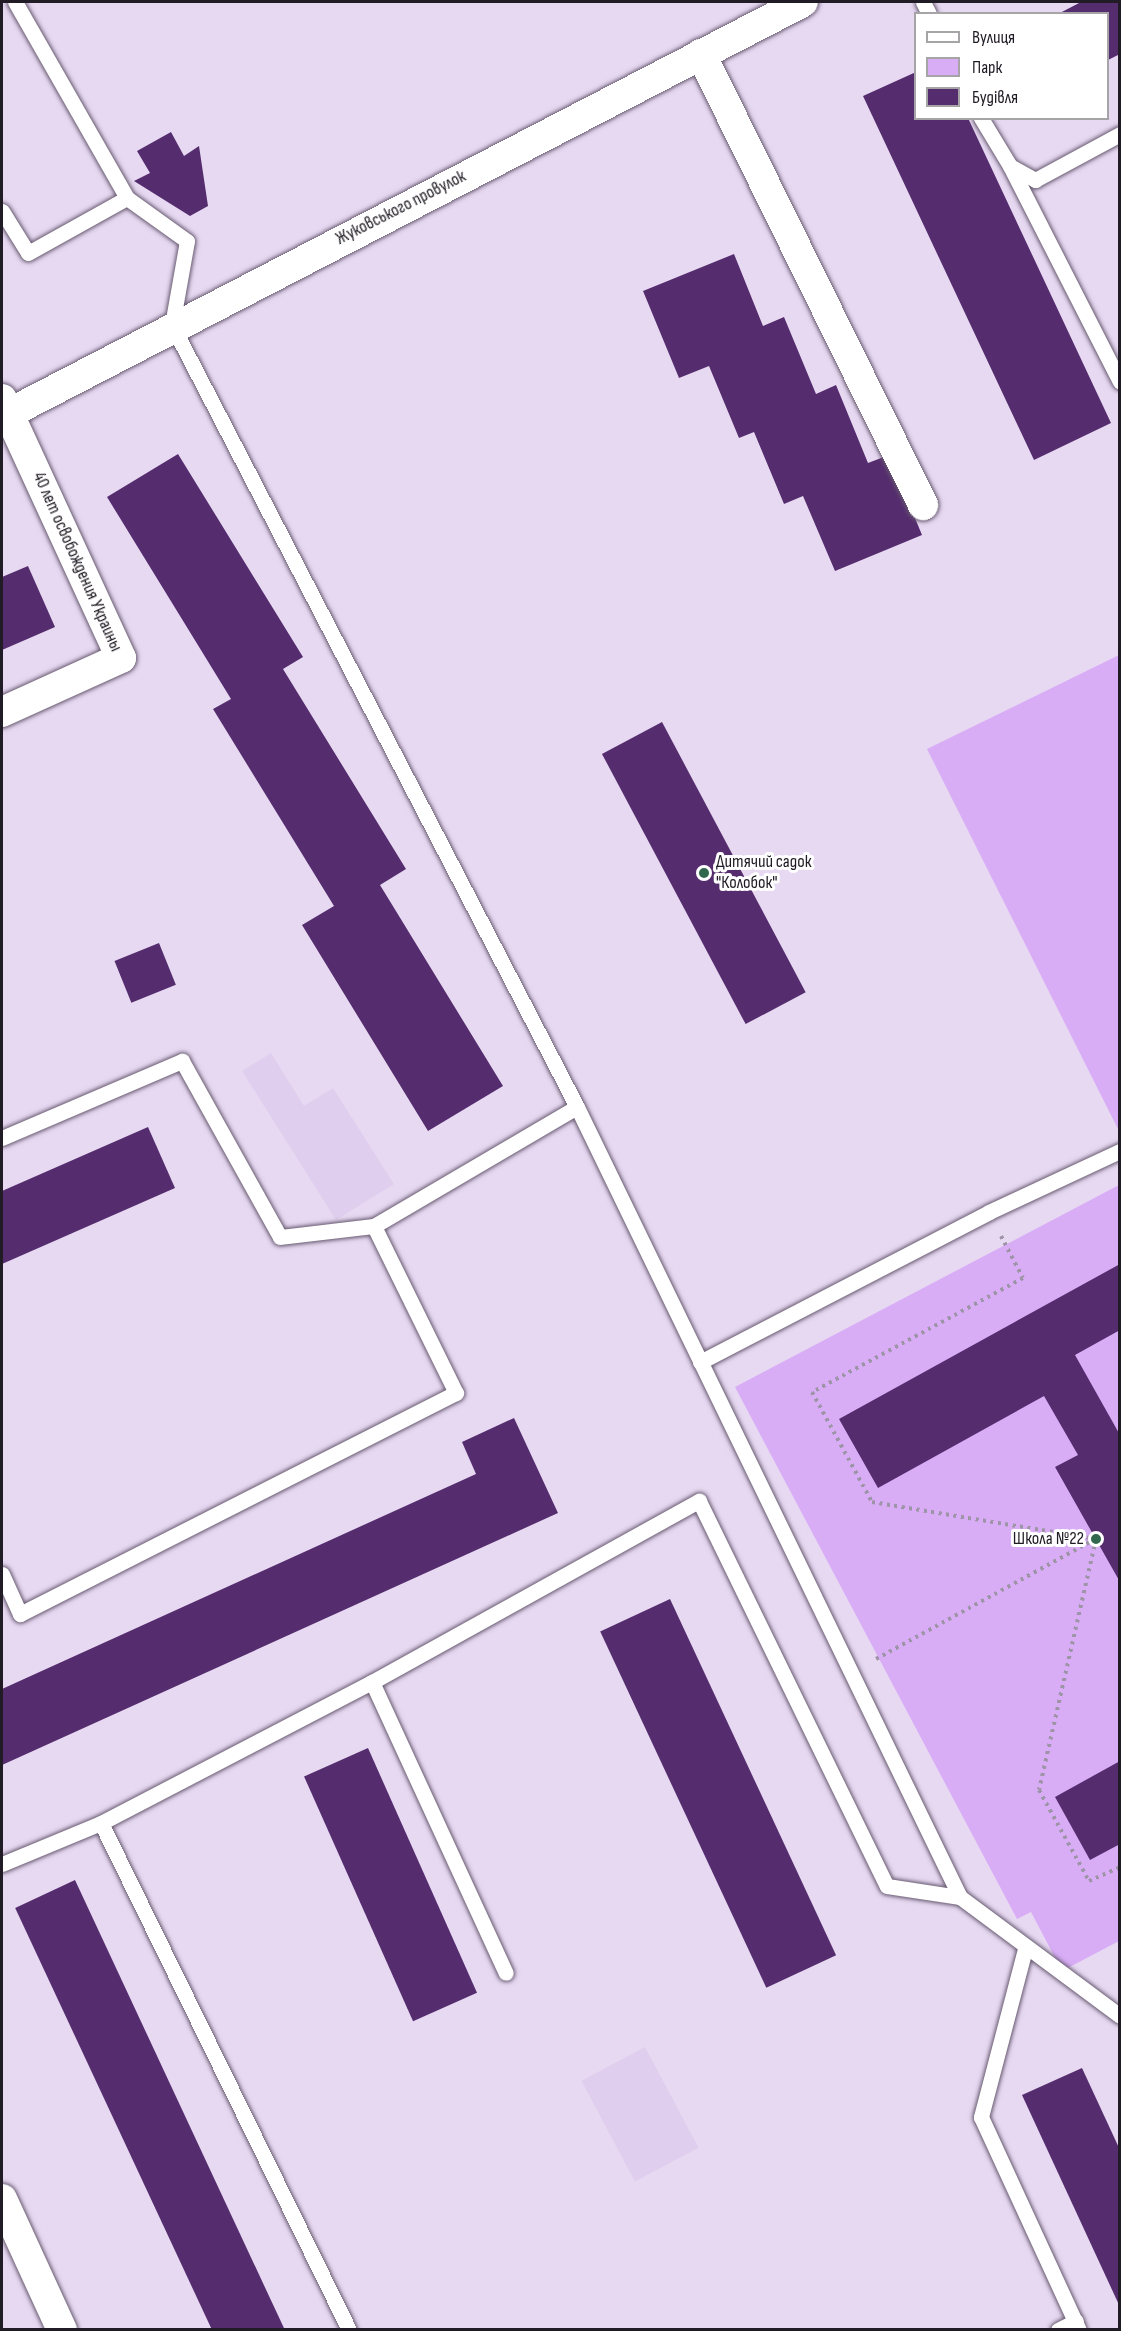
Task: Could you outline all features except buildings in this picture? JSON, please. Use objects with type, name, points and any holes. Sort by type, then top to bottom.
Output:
[{"type":"street","name":"Жуковського провулок","points":[[5,409],[172,326],[803,2]]},
{"type":"street","points":[[701,54],[923,505]]},
{"type":"street","name":"40 лет освобождения Украины","points":[[2,712],[121,658],[5,409]]},
{"type":"street","points":[[2,2199],[62,2330]]},
{"type":"lane","points":[[15,2],[127,198],[188,241],[172,326],[577,1107],[960,1897],[1025,1948],[1119,2016]]},
{"type":"lane","points":[[982,120],[1010,166],[1119,382]]},
{"type":"lane","points":[[1010,166],[1035,180],[1119,134]]},
{"type":"lane","points":[[2,211],[28,253],[127,198]]},
{"type":"lane","points":[[2,1138],[182,1061],[280,1237],[374,1226],[577,1107]]},
{"type":"lane","points":[[700,1362],[989,1212],[1119,1151]]},
{"type":"lane","points":[[2,1574],[20,1614],[456,1393],[374,1226]]},
{"type":"lane","points":[[2,1864],[101,1823],[372,1682],[699,1501],[887,1886],[960,1897]]},
{"type":"lane","points":[[372,1682],[506,1973]]},
{"type":"lane","points":[[101,1823],[349,2330]]},
{"type":"lane","points":[[1025,1948],[981,2117],[1078,2325],[1058,2330]]},
{"type":"path","points":[[989,1212],[1023,1278],[812,1392],[872,1502],[1095,1539]]},
{"type":"path","points":[[851,1673],[1095,1539]]},
{"type":"path","points":[[1095,1539],[1039,1790],[1089,1881],[1119,1867]]},
{"type":"shaded area","points":[[271,1053],[304,1106],[333,1088],[394,1184],[336,1220],[242,1071]]},
{"type":"shaded area","points":[[645,2047],[699,2148],[635,2181],[581,2081]]},
{"type":"green space","points":[[1119,655],[1119,1131],[927,749]]},
{"type":"green space","points":[[1119,1185],[1119,1941],[1062,1971],[1031,1912],[1017,1919],[735,1387]]},
{"type":"place","name":"Дитячий садок \"Колобок\"","points":[[704,873]]},
{"type":"place","name":"Школа №22","points":[[1096,1539]]}]
